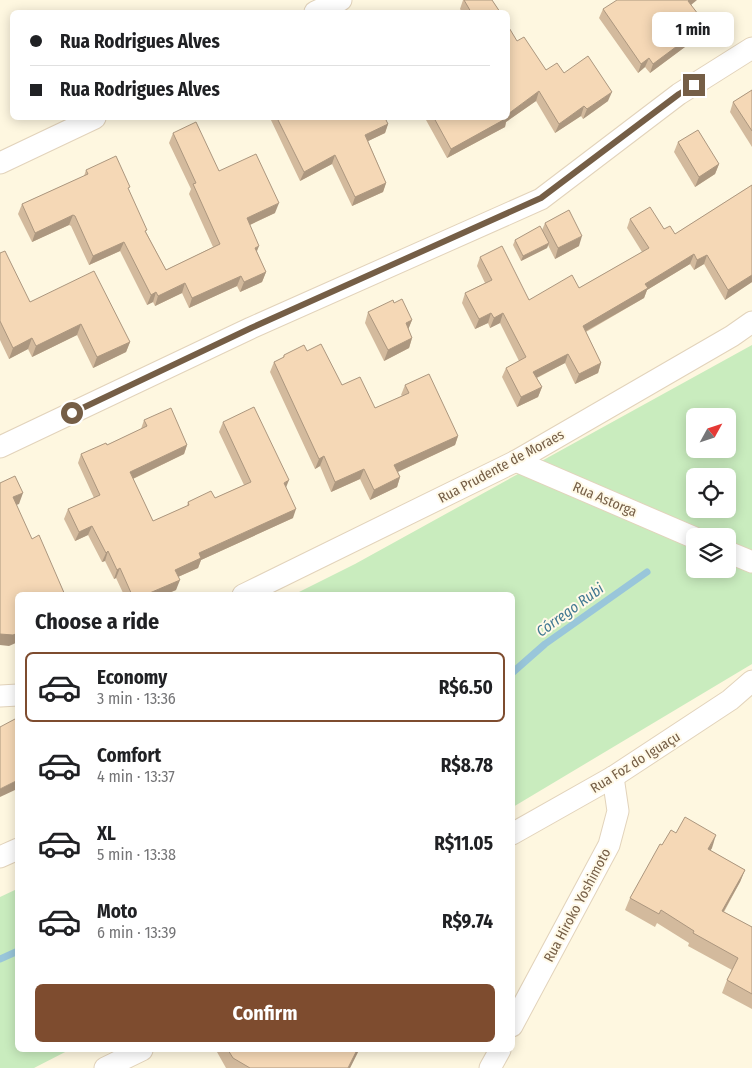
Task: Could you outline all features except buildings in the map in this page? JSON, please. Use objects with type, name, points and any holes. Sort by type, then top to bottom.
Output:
[{"type":"street","points":[[319,10],[341,0]]},
{"type":"street","points":[[0,447],[251,328],[541,198],[679,94],[752,48]]},
{"type":"street","points":[[0,163],[91,120]]},
{"type":"street","name":"Rua Prudente de Moraes","points":[[249,592],[516,461],[732,336],[752,322]]},
{"type":"street","name":"Rua Astorga","points":[[516,461],[686,534]]},
{"type":"street","points":[[736,555],[752,562]]},
{"type":"street","name":"Rua Foz do Iguaçu","points":[[515,832],[614,777],[730,700],[752,681]]},
{"type":"street","points":[[0,696],[15,695]]},
{"type":"street","name":"Rua Hiroko Yoshimoto","points":[[515,1020],[609,845],[618,811],[614,777]]},
{"type":"street","points":[[0,857],[15,850]]},
{"type":"street","points":[[105,1068],[138,1052]]},
{"type":"street","points":[[490,1068],[499,1052]]},
{"type":"green space","points":[[752,345],[752,664],[515,806],[515,592],[299,592],[355,564]]},
{"type":"green space","points":[[15,890],[15,1052],[65,1052],[34,1068],[0,1068],[0,897]]},
{"type":"waterway","name":"Córrego Rubi","points":[[515,670],[545,644],[647,572]]},
{"type":"waterway","name":"Córrego Rubi","points":[[0,959],[15,952]]},
{"type":"route","points":[[72,413],[251,328],[541,198],[679,94],[694,85]]}]
